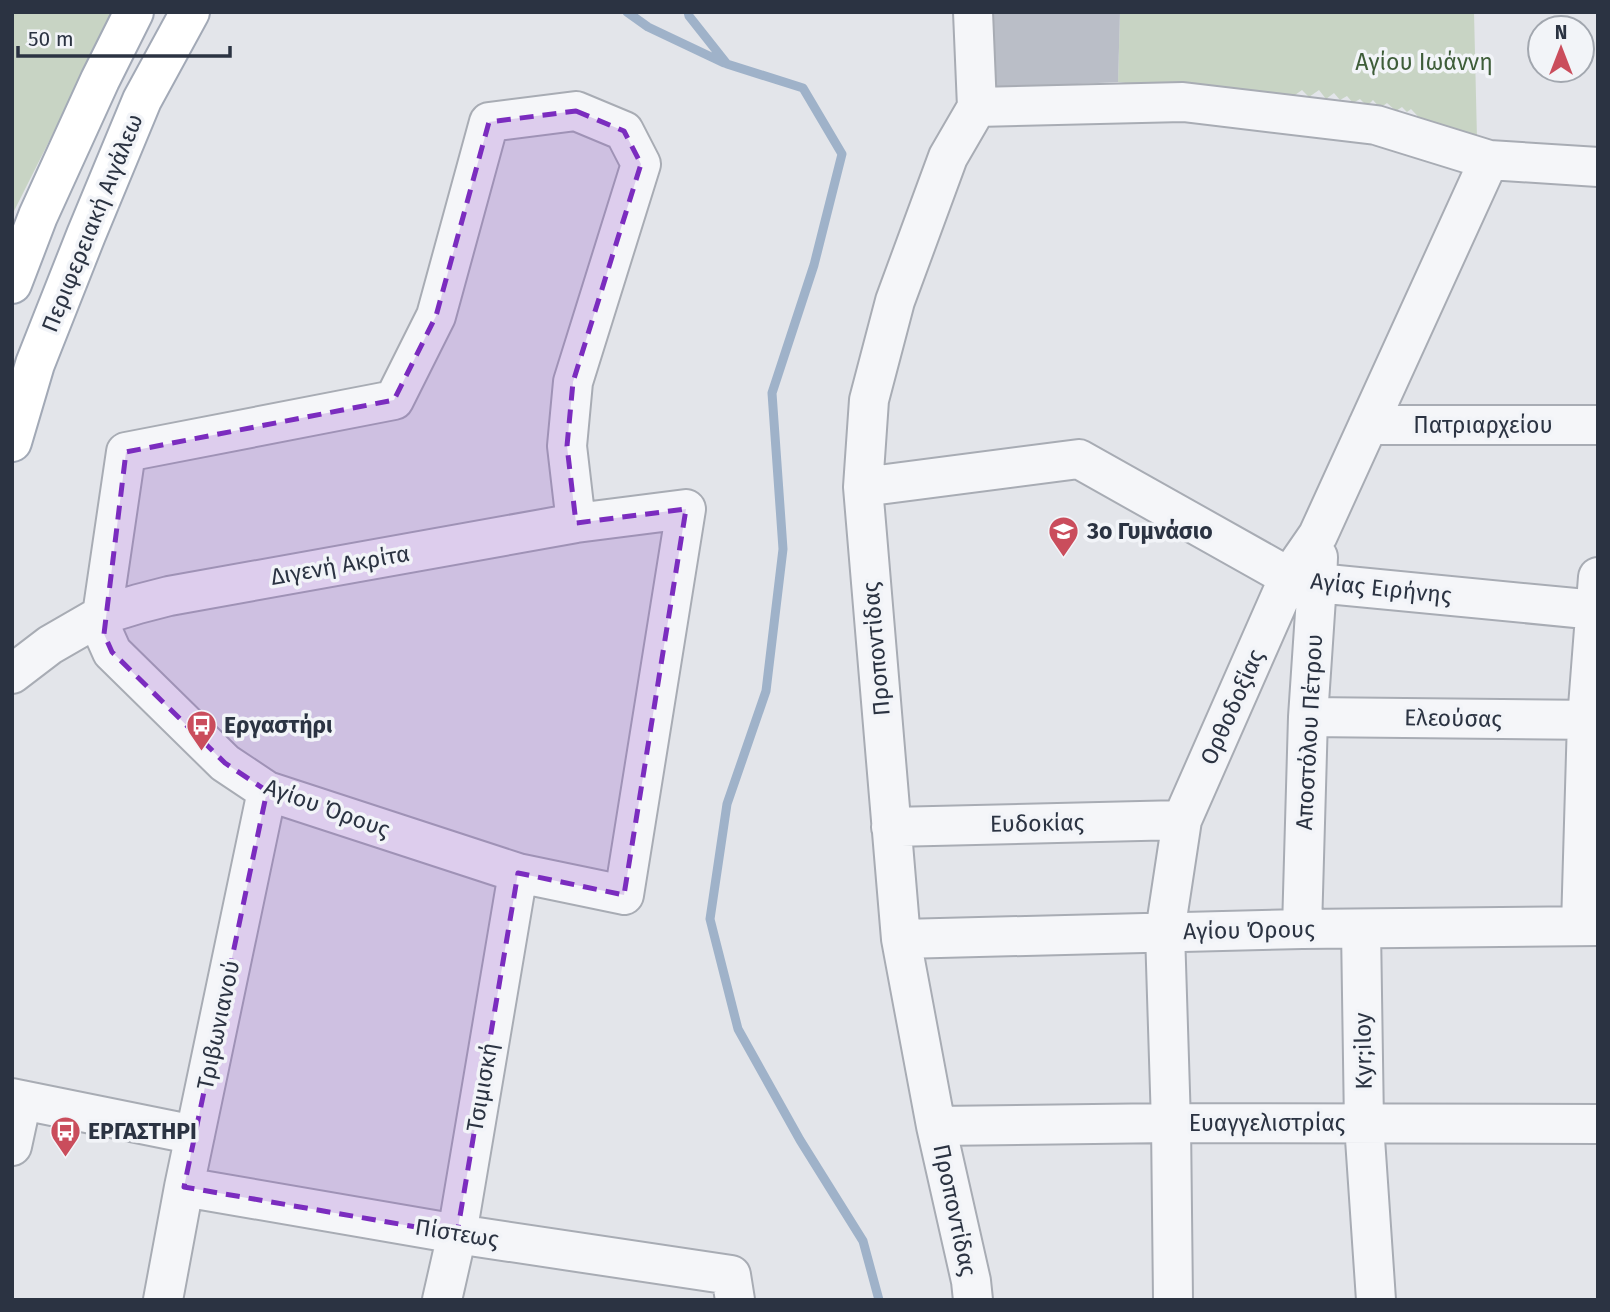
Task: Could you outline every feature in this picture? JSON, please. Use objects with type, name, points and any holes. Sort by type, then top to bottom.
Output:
[{"type":"main road","name":"Περιφερειακή Αιγάλεω","points":[[12,284],[37,216],[134,12]]},
{"type":"main road","name":"Περιφερειακή Αιγάλεω","points":[[12,442],[34,364],[86,235],[142,100],[190,12]]},
{"type":"street","points":[[973,12],[977,107],[1184,102],[1376,125],[1489,160],[1598,167]]},
{"type":"street","name":"Προποντίδας","points":[[973,1300],[936,1126],[901,939],[863,487],[869,400],[895,301],[948,157],[977,107]]},
{"type":"street","points":[[102,615],[126,452],[394,400],[436,316],[489,122],[576,111],[624,131],[641,164],[573,382],[567,446],[576,523]]},
{"type":"street","points":[[1367,425],[1489,160]]},
{"type":"street","name":"Πατριαρχείου","points":[[1367,425],[1598,425]]},
{"type":"street","name":"Αποστόλου Πέτρου","points":[[1302,929],[1308,716],[1303,580],[1318,535],[1367,425]]},
{"type":"street","name":"Αγίας Ειρήνης","points":[[863,487],[1079,459],[1303,580],[1597,594]]},
{"type":"street","name":"Διγενή Ακρίτα","points":[[12,674],[50,645],[102,615],[169,596],[576,523],[686,509],[624,895]]},
{"type":"street","name":"Ορθοδοξίας","points":[[1172,1300],[1171,1123],[1164,932],[1182,820],[1303,580]]},
{"type":"street","points":[[1589,926],[1597,594]]},
{"type":"street","name":"Αγίου Όρους","points":[[102,615],[104,634],[112,652],[225,763],[267,791],[517,873],[624,895]]},
{"type":"street","name":"Ελεούσας","points":[[1308,716],[1592,720]]},
{"type":"street","name":"Τριβωνιανού","points":[[163,1300],[267,791]]},
{"type":"street","name":"Ευδοκίας","points":[[891,827],[1182,820]]},
{"type":"street","name":"Τσιμισκή","points":[[442,1300],[457,1234],[517,873]]},
{"type":"street","name":"Αγίου Όρους","points":[[901,939],[1302,929],[1589,926]]},
{"type":"street","name":"Kyr;iloy","points":[[1361,929],[1364,1124],[1377,1300]]},
{"type":"street","points":[[12,1146],[17,1099],[195,1135]]},
{"type":"street","name":"Ευαγγελιστρίας","points":[[936,1126],[1171,1123],[1598,1124]]},
{"type":"street","name":"Πίστεως","points":[[184,1187],[457,1234],[733,1287]]},
{"type":"highlighted area","points":[[576,111],[624,131],[641,164],[573,382],[567,446],[576,523],[686,509],[624,895],[518,873],[457,1234],[184,1187],[267,791],[225,763],[112,652],[104,634],[126,452],[394,400],[436,316],[489,122]]},
{"type":"green space","points":[[12,12],[114,12],[12,215]]},
{"type":"green space","name":"Αγίου Ιωάννη","points":[[1120,12],[1474,12],[1477,139],[1432,131],[1411,109],[1407,112],[1402,107],[1396,111],[1387,103],[1380,108],[1373,100],[1367,106],[1360,99],[1353,103],[1347,96],[1340,100],[1334,93],[1326,99],[1319,90],[1309,97],[1302,90],[1295,95],[1303,107],[1118,82]]},
{"type":"building","points":[[988,12],[1120,12],[1118,82],[995,88]]},
{"type":"waterway","points":[[627,12],[648,27],[724,63]]},
{"type":"waterway","points":[[688,12],[727,64],[803,88],[842,154],[814,265],[772,393],[783,549],[766,691],[727,804],[710,919],[738,1029],[800,1140],[863,1241],[879,1300]]},
{"type":"place","name":"3ο Γυμνάσιο","points":[[1064,558]]},
{"type":"place","name":"Εργαστήρι","points":[[201,752]]},
{"type":"place","name":"ΕΡΓΑΣΤΗΡΙ","points":[[65,1158]]}]
